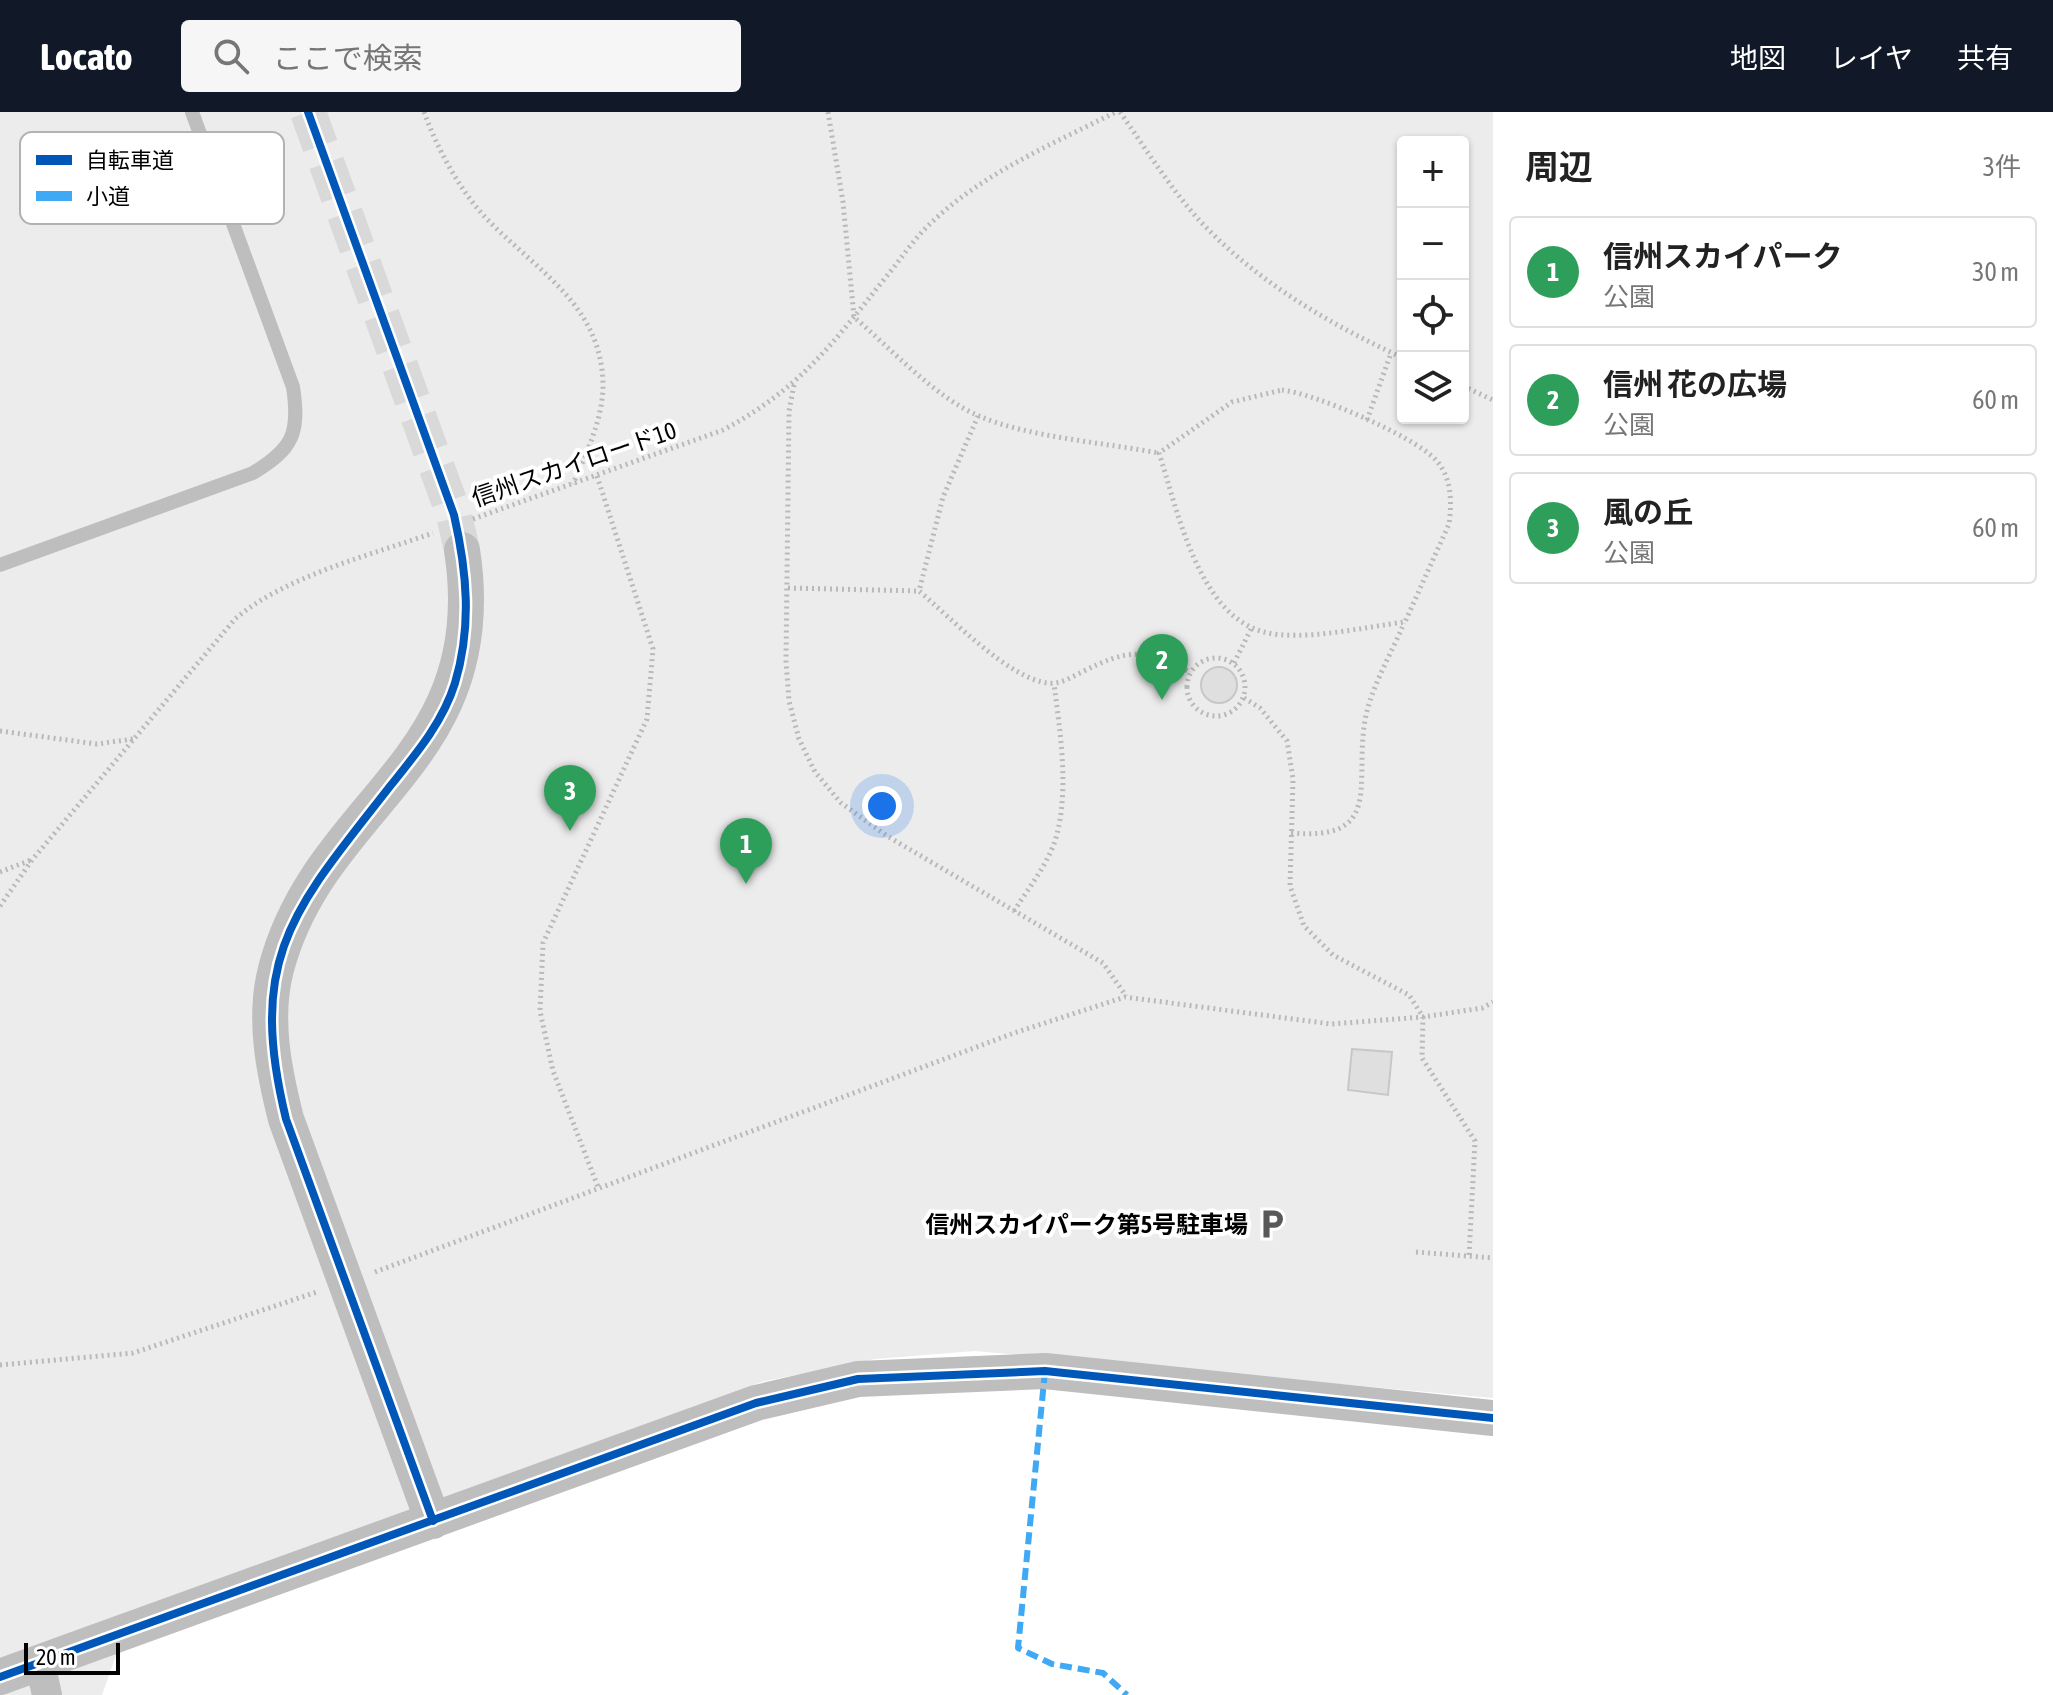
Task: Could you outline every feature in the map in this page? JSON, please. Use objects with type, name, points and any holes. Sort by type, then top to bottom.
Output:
[{"type":"street","points":[[433,1521],[281,1097],[271,1030],[274,983],[283,946],[311,887],[424,743],[446,704],[463,647],[467,615],[458,533]]},
{"type":"street","points":[[0,1677],[44,1679],[433,1521],[756,1403],[858,1379],[1045,1371],[1493,1418]]},
{"type":"lane","points":[[192,112],[199,132]]},
{"type":"lane","points":[[0,565],[253,473],[277,458],[289,445],[298,418],[293,387],[233,224]]},
{"type":"path","points":[[424,112],[456,177],[484,215],[563,287],[586,318],[600,353],[603,388],[592,438],[572,485]]},
{"type":"path","points":[[828,112],[843,202],[854,317],[938,389],[978,416],[1032,430],[1159,453],[1216,411],[1262,393],[1299,392],[1367,420],[1435,459],[1450,491],[1452,507],[1445,540],[1405,622],[1364,727],[1364,783],[1358,811],[1350,822],[1331,833],[1291,833]]},
{"type":"path","points":[[1367,420],[1391,353]]},
{"type":"path","points":[[794,385],[789,411],[789,701],[799,739],[815,772],[841,803],[859,818],[1103,963],[1127,997]]},
{"type":"path","points":[[1469,389],[1493,400]]},
{"type":"path","points":[[919,591],[943,497],[978,416]]},
{"type":"path","points":[[1159,453],[1194,560],[1209,587],[1234,615],[1252,627],[1284,634],[1405,622]]},
{"type":"path","points":[[597,476],[653,649],[647,719],[543,943],[540,1011],[553,1071],[598,1187]]},
{"type":"path","points":[[788,588],[919,591],[1020,673],[1036,681],[1054,683],[1113,658],[1140,653],[1168,660],[1191,673]]},
{"type":"path","points":[[1234,663],[1252,627]]},
{"type":"path","points":[[1215,657],[1234,663],[1245,679],[1244,698],[1232,712],[1213,716],[1205,714],[1197,709],[1187,692],[1191,673],[1205,660],[1215,657]]},
{"type":"path","points":[[1014,911],[1048,857],[1057,834],[1060,738],[1054,683]]},
{"type":"path","points":[[1244,698],[1260,708],[1287,741],[1293,779],[1290,886],[1304,926],[1333,955],[1409,995],[1423,1017],[1422,1058],[1475,1141],[1469,1256]]},
{"type":"path","points":[[0,731],[97,744],[134,739]]},
{"type":"path","points":[[0,872],[32,860]]},
{"type":"path","points":[[0,1365],[133,1353],[347,1282],[1014,1033],[1127,997],[1331,1024],[1423,1017],[1482,1008],[1493,1002]]},
{"type":"path","points":[[1416,1252],[1493,1258]]},
{"type":"shaded area","points":[[0,112],[1493,112],[1493,1398],[975,1351],[875,1359],[765,1381],[132,1610],[102,1695],[0,1695]]},
{"type":"building","points":[[1219,667],[1231,673],[1237,685],[1231,697],[1219,703],[1207,697],[1201,685],[1207,673]]},
{"type":"building","points":[[1352,1049],[1392,1052],[1388,1095],[1348,1090]]},
{"type":"tunnel","points":[[308,112],[454,515],[462,550]]},
{"type":"marked path","points":[[1045,1371],[1018,1648],[1052,1664],[1103,1673],[1127,1695]]},
{"type":"cycle path","points":[[308,112],[454,515],[465,578],[466,620],[455,683],[436,724],[328,866],[305,901],[288,937],[276,974],[272,1015],[275,1063],[286,1119],[433,1521]]},
{"type":"cycle path","points":[[0,1677],[756,1403],[858,1379],[1045,1371],[1493,1418]]},
{"type":"place","name":"信州 花の広場","points":[[1162,700]]},
{"type":"place","name":"風の丘","points":[[570,831]]},
{"type":"place","name":"信州スカイパーク","points":[[746,884]]},
{"type":"place","name":"信州スカイパーク第5号駐車場","points":[[1272,1224]]}]
